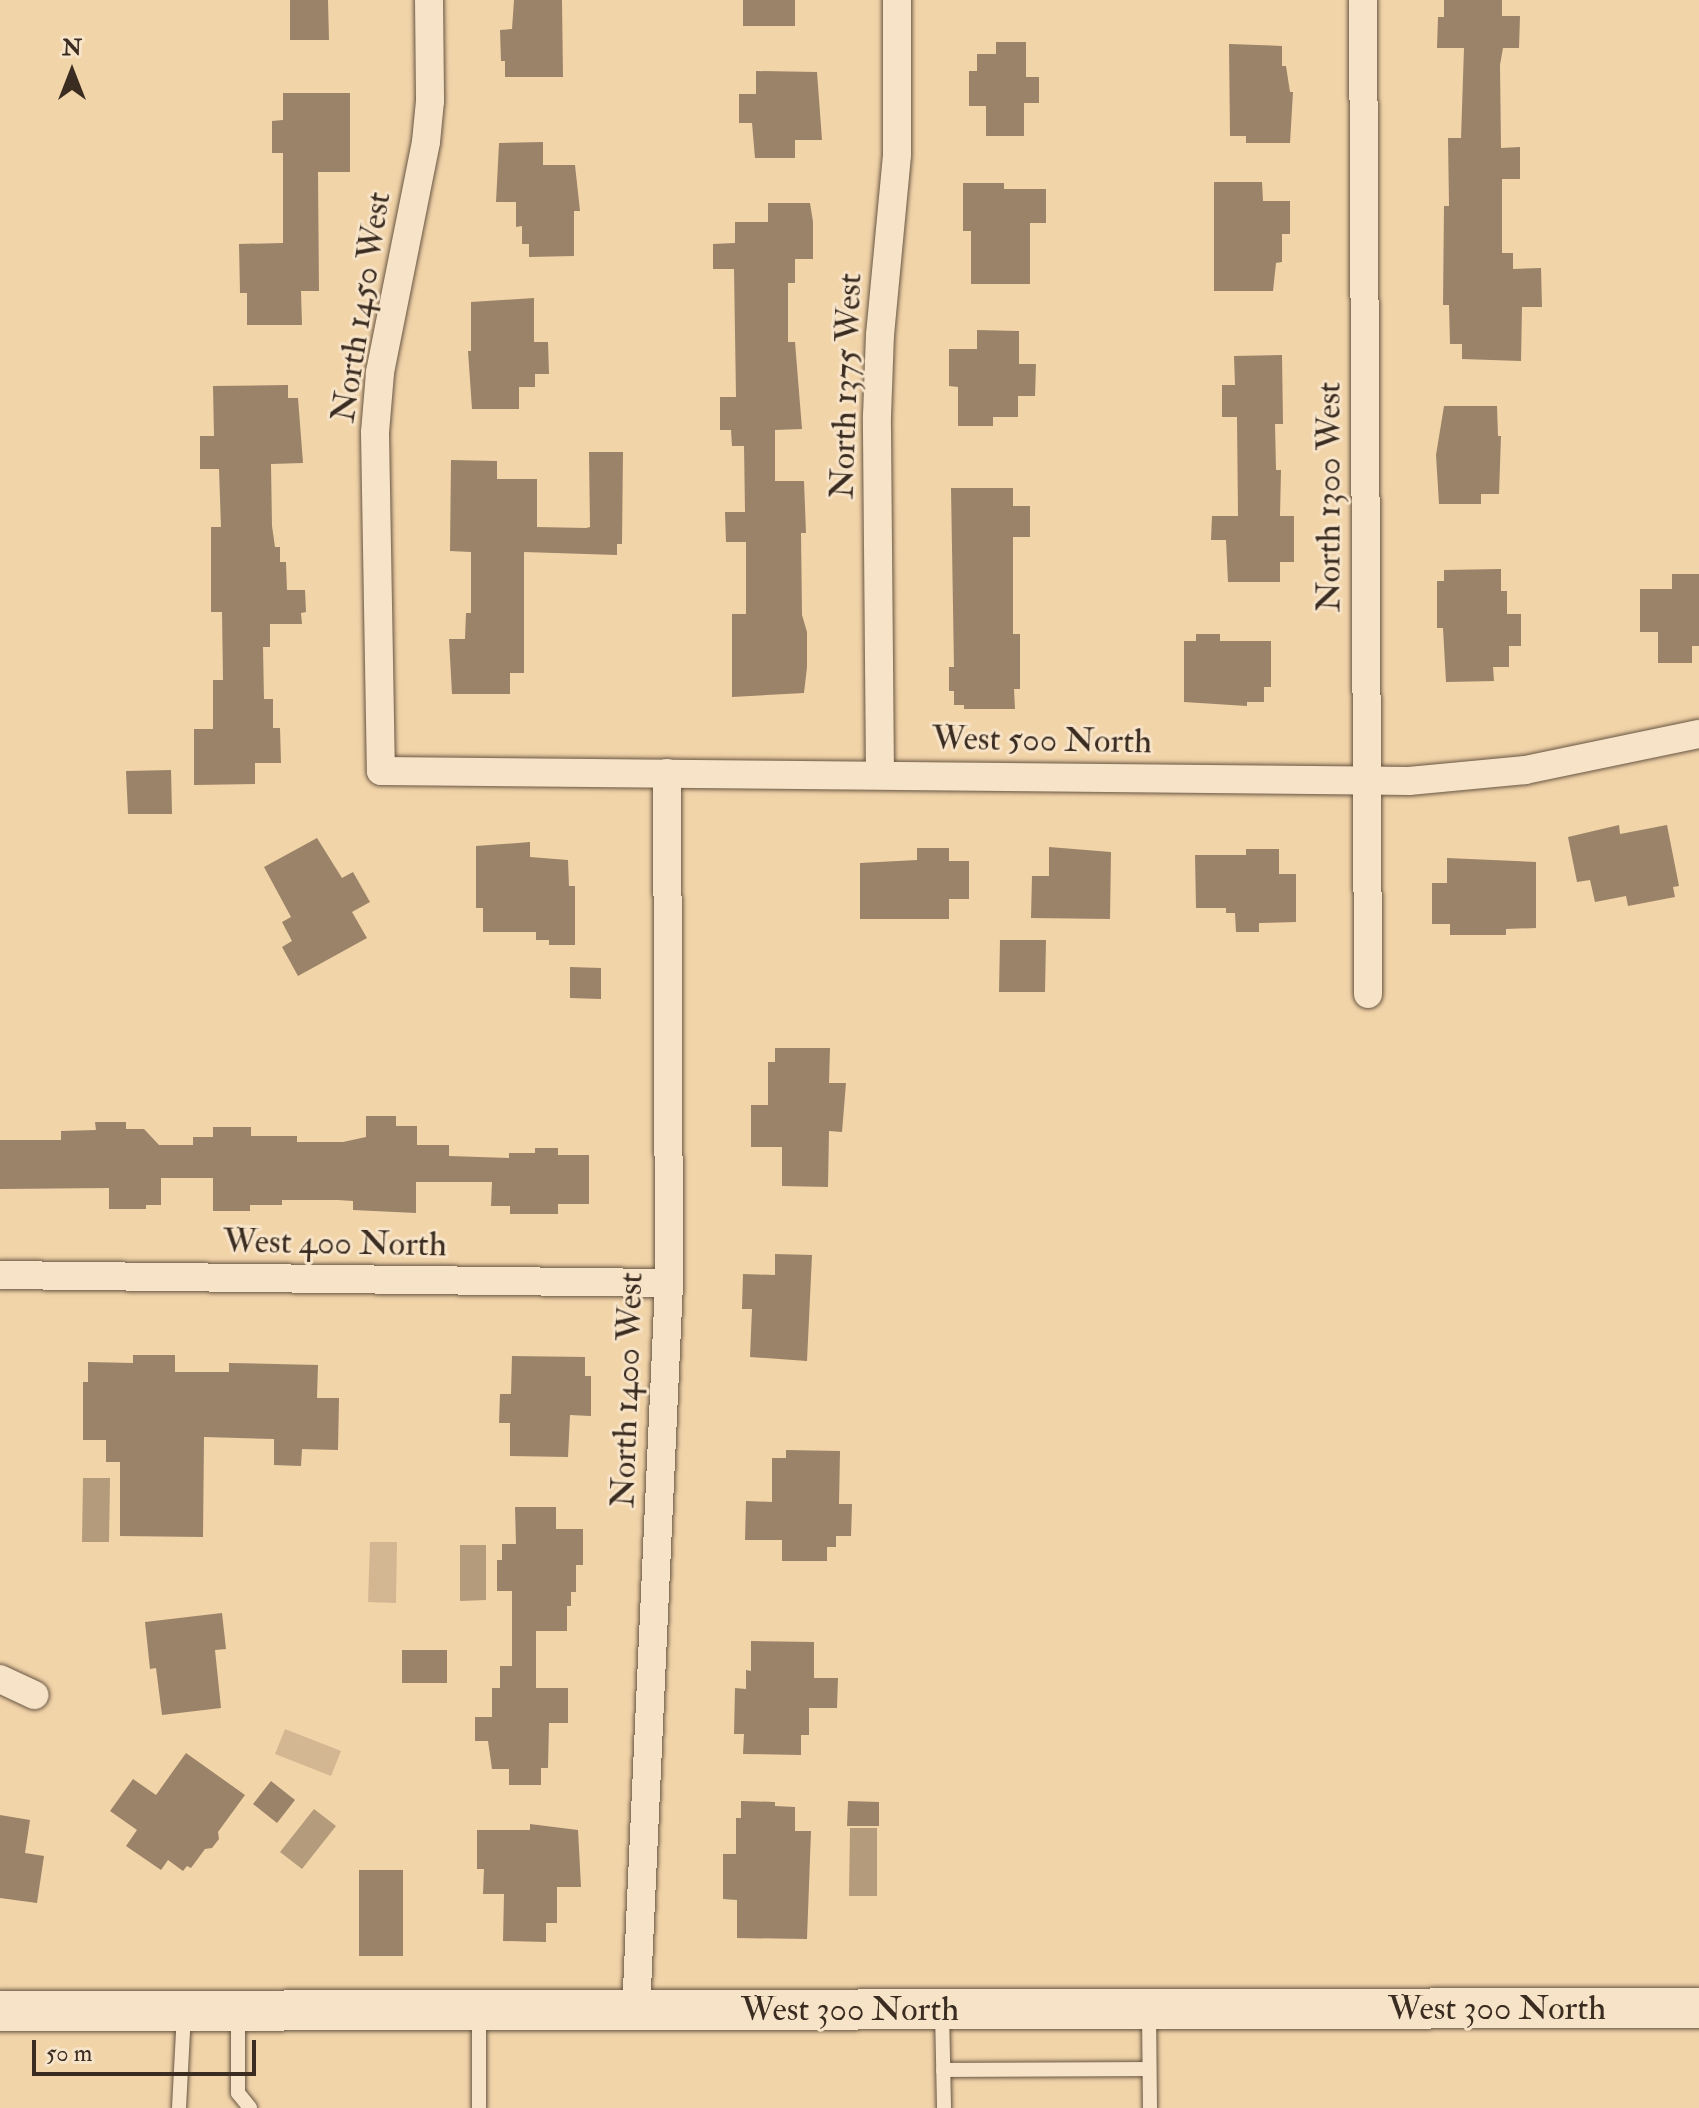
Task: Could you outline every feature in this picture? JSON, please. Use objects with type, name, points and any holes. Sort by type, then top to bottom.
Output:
[{"type":"street","name":"North 1450 West","points":[[381,771],[375,433],[380,373],[426,142],[430,101],[429,0]]},
{"type":"street","name":"North 1375 West","points":[[880,775],[877,416],[881,319],[897,154],[897,0]]},
{"type":"street","name":"North 1300 West","points":[[1363,0],[1368,994]]},
{"type":"street","name":"West 500 North","points":[[381,771],[1366,780],[1474,777],[1525,770],[1699,734]]},
{"type":"street","name":"North 1400 West","points":[[636,2011],[669,1283],[667,773]]},
{"type":"street","name":"West 400 North","points":[[0,1275],[669,1283]]},
{"type":"street","points":[[0,1679],[34,1695]]},
{"type":"street","name":"West 300 North","points":[[0,2011],[1699,2008]]},
{"type":"lane","points":[[942,2010],[944,2108]]},
{"type":"lane","points":[[1149,2010],[1150,2108]]},
{"type":"lane","points":[[179,2108],[184,2011]]},
{"type":"lane","points":[[238,2011],[238,2093],[250,2108]]},
{"type":"lane","points":[[479,2011],[479,2108]]},
{"type":"lane","points":[[943,2070],[1149,2069]]},
{"type":"shaded area","points":[[83,1478],[110,1478],[109,1542],[82,1542]]},
{"type":"shaded area","points":[[370,1542],[397,1542],[396,1603],[368,1602]]},
{"type":"shaded area","points":[[460,1545],[486,1545],[486,1600],[460,1601]]},
{"type":"shaded area","points":[[285,1729],[341,1751],[331,1776],[275,1754]]},
{"type":"shaded area","points":[[314,1809],[336,1826],[302,1869],[280,1852]]},
{"type":"shaded area","points":[[850,1828],[877,1828],[877,1896],[849,1896]]},
{"type":"building","points":[[290,0],[328,0],[329,40],[290,40]]},
{"type":"building","points":[[514,0],[562,0],[563,77],[505,77],[500,30],[512,29]]},
{"type":"building","points":[[743,0],[795,0],[795,26],[743,26]]},
{"type":"building","points":[[1444,0],[1502,0],[1502,16],[1520,16],[1519,48],[1503,48],[1500,65],[1501,148],[1520,147],[1520,179],[1502,179],[1502,253],[1513,253],[1513,269],[1541,268],[1542,307],[1522,307],[1521,361],[1462,359],[1462,344],[1450,344],[1449,305],[1443,305],[1444,206],[1449,206],[1448,138],[1461,138],[1464,48],[1437,48],[1438,17],[1444,17]]},
{"type":"building","points":[[996,42],[1026,42],[1026,77],[1039,77],[1039,103],[1024,103],[1024,136],[986,136],[986,106],[969,106],[969,71],[977,71],[977,54],[996,54]]},
{"type":"building","points":[[1229,44],[1282,46],[1282,66],[1286,66],[1290,92],[1293,92],[1290,143],[1246,143],[1246,136],[1230,136]]},
{"type":"building","points":[[756,71],[817,72],[822,140],[795,140],[795,158],[755,158],[752,123],[739,123],[739,94],[756,94]]},
{"type":"building","points":[[283,93],[350,93],[350,172],[318,172],[319,291],[301,291],[302,325],[247,325],[247,293],[240,293],[239,244],[283,243],[283,153],[272,153],[272,121],[283,120]]},
{"type":"building","points":[[543,142],[543,165],[575,165],[580,211],[574,211],[574,256],[529,257],[529,244],[522,244],[522,226],[516,227],[516,202],[496,202],[499,143]]},
{"type":"building","points":[[1214,182],[1262,182],[1263,201],[1290,201],[1290,234],[1282,234],[1282,262],[1276,263],[1273,291],[1214,291]]},
{"type":"building","points":[[963,183],[1004,183],[1004,189],[1046,189],[1046,223],[1030,223],[1030,284],[971,284],[971,231],[963,231]]},
{"type":"building","points":[[768,203],[810,203],[813,222],[813,259],[795,259],[795,283],[788,283],[788,342],[795,342],[802,429],[775,430],[775,481],[804,481],[806,533],[801,533],[802,615],[807,632],[807,667],[804,693],[732,697],[732,614],[746,614],[746,542],[726,542],[725,512],[745,512],[744,446],[732,446],[731,430],[720,430],[720,397],[736,397],[734,269],[713,269],[713,244],[735,243],[735,222],[768,222]]},
{"type":"building","points":[[534,298],[534,342],[548,342],[549,374],[535,374],[535,387],[519,387],[519,409],[472,409],[468,351],[471,351],[471,302]]},
{"type":"building","points":[[977,330],[1019,331],[1019,364],[1036,364],[1035,396],[1018,396],[1018,417],[993,417],[993,426],[958,426],[958,387],[949,386],[949,349],[977,349]]},
{"type":"building","points":[[1282,355],[1283,424],[1275,424],[1276,470],[1281,470],[1280,516],[1294,516],[1294,562],[1280,562],[1280,582],[1228,582],[1226,540],[1211,540],[1212,516],[1238,516],[1237,417],[1222,417],[1222,385],[1235,385],[1234,356]]},
{"type":"building","points":[[288,385],[288,398],[298,398],[303,463],[271,464],[272,526],[275,547],[280,547],[280,562],[286,562],[287,590],[305,590],[306,612],[301,613],[302,624],[270,624],[270,647],[263,647],[264,699],[273,699],[273,728],[280,728],[281,763],[255,763],[255,784],[194,785],[194,729],[213,729],[213,680],[223,680],[222,612],[211,612],[211,527],[221,527],[219,469],[200,469],[200,436],[214,436],[213,386]]},
{"type":"building","points":[[1444,406],[1497,406],[1498,436],[1501,436],[1499,494],[1481,494],[1481,504],[1439,504],[1436,455]]},
{"type":"building","points":[[589,452],[623,452],[622,544],[617,544],[617,555],[524,552],[524,673],[510,673],[510,694],[452,694],[449,639],[465,639],[466,613],[471,613],[471,552],[450,551],[451,460],[497,461],[497,479],[537,479],[537,527],[586,528],[590,527]]},
{"type":"building","points":[[951,488],[1013,488],[1013,506],[1030,506],[1030,537],[1013,537],[1013,634],[1020,634],[1020,689],[1014,689],[1015,709],[964,709],[964,705],[954,705],[954,691],[949,691],[949,667],[954,667]]},
{"type":"building","points":[[1501,569],[1501,591],[1507,591],[1507,614],[1521,614],[1521,646],[1509,646],[1509,667],[1493,667],[1494,681],[1446,682],[1443,628],[1437,628],[1437,581],[1444,581],[1444,570]]},
{"type":"building","points":[[1672,574],[1699,574],[1699,646],[1692,646],[1692,663],[1658,663],[1658,632],[1640,632],[1640,589],[1672,589]]},
{"type":"building","points":[[1196,634],[1220,634],[1220,641],[1271,641],[1271,687],[1264,687],[1264,702],[1247,702],[1247,706],[1184,702],[1184,641],[1196,641]]},
{"type":"building","points":[[171,770],[172,814],[128,814],[126,771]]},
{"type":"building","points":[[1619,825],[1620,834],[1667,825],[1679,886],[1673,887],[1675,897],[1628,906],[1626,896],[1595,902],[1590,880],[1577,882],[1568,837]]},
{"type":"building","points":[[317,838],[342,878],[353,872],[370,902],[352,912],[367,938],[298,976],[282,947],[292,941],[282,922],[291,917],[264,867]]},
{"type":"building","points":[[530,842],[530,857],[568,860],[569,886],[575,886],[575,945],[549,945],[549,940],[536,940],[536,932],[483,932],[483,908],[476,908],[476,846]]},
{"type":"building","points":[[1049,847],[1111,852],[1110,919],[1031,918],[1032,876],[1049,876]]},
{"type":"building","points":[[917,848],[949,848],[949,861],[969,861],[969,899],[949,899],[949,919],[860,919],[860,863],[917,860]]},
{"type":"building","points":[[1246,849],[1279,849],[1279,874],[1296,874],[1296,922],[1259,923],[1259,932],[1236,932],[1235,913],[1226,913],[1226,908],[1196,908],[1195,855],[1246,855]]},
{"type":"building","points":[[1447,858],[1536,862],[1536,928],[1506,929],[1506,935],[1450,935],[1450,924],[1432,924],[1432,883],[1447,883]]},
{"type":"building","points":[[1000,940],[1046,940],[1045,992],[999,992]]},
{"type":"building","points":[[570,967],[601,968],[601,999],[570,998]]},
{"type":"building","points":[[775,1048],[830,1048],[829,1083],[846,1083],[842,1132],[829,1131],[828,1187],[782,1186],[782,1147],[751,1147],[751,1105],[768,1105],[768,1062],[775,1062]]},
{"type":"building","points":[[366,1116],[396,1116],[396,1126],[417,1126],[417,1145],[449,1145],[449,1156],[509,1158],[509,1153],[535,1153],[535,1148],[558,1148],[558,1155],[589,1155],[589,1204],[558,1204],[558,1214],[510,1214],[510,1206],[491,1206],[492,1182],[416,1182],[416,1213],[353,1210],[353,1201],[338,1200],[282,1200],[282,1205],[250,1205],[250,1211],[213,1211],[213,1178],[161,1178],[161,1205],[146,1205],[146,1209],[109,1209],[109,1188],[0,1189],[0,1140],[61,1140],[61,1131],[96,1130],[95,1122],[126,1122],[126,1129],[144,1129],[159,1145],[193,1145],[193,1137],[213,1137],[213,1127],[251,1127],[251,1136],[297,1136],[297,1142],[343,1142],[366,1137]]},
{"type":"building","points":[[775,1254],[812,1255],[807,1361],[750,1357],[752,1309],[742,1309],[743,1274],[775,1275]]},
{"type":"building","points":[[133,1355],[175,1355],[175,1372],[229,1372],[229,1363],[318,1365],[317,1398],[339,1398],[338,1450],[302,1449],[301,1466],[274,1465],[274,1439],[204,1437],[203,1537],[120,1536],[120,1462],[106,1462],[106,1440],[83,1440],[83,1382],[88,1382],[88,1362],[133,1363]]},
{"type":"building","points":[[512,1356],[585,1357],[585,1376],[591,1376],[591,1416],[570,1415],[568,1457],[510,1456],[510,1423],[499,1423],[500,1394],[511,1394]]},
{"type":"building","points":[[786,1450],[840,1451],[839,1504],[852,1504],[851,1536],[836,1536],[836,1547],[827,1547],[827,1561],[782,1561],[782,1540],[745,1540],[746,1501],[772,1502],[772,1458],[786,1458]]},
{"type":"building","points":[[515,1507],[556,1507],[556,1529],[583,1529],[583,1565],[576,1565],[576,1592],[571,1592],[571,1606],[567,1606],[567,1631],[536,1631],[536,1688],[568,1688],[568,1723],[549,1723],[548,1768],[541,1768],[541,1785],[509,1785],[509,1769],[492,1769],[488,1741],[475,1741],[475,1717],[492,1717],[492,1688],[500,1688],[500,1666],[512,1666],[512,1591],[497,1591],[497,1560],[502,1560],[502,1544],[516,1544]]},
{"type":"building","points":[[222,1613],[226,1649],[215,1650],[221,1708],[162,1715],[156,1668],[150,1669],[145,1622]]},
{"type":"building","points":[[751,1641],[814,1642],[814,1678],[838,1678],[837,1708],[809,1708],[809,1735],[801,1735],[801,1755],[743,1754],[744,1734],[734,1734],[735,1688],[746,1689],[746,1670],[751,1671]]},
{"type":"building","points":[[402,1650],[447,1650],[447,1683],[402,1683]]},
{"type":"building","points":[[186,1753],[245,1795],[218,1832],[219,1839],[212,1848],[205,1849],[191,1868],[187,1866],[183,1871],[168,1860],[161,1870],[126,1846],[137,1830],[110,1811],[133,1779],[156,1795]]},
{"type":"building","points":[[271,1781],[295,1800],[277,1823],[253,1804]]},
{"type":"building","points":[[741,1801],[775,1802],[775,1806],[795,1807],[795,1831],[811,1831],[807,1939],[737,1938],[737,1900],[723,1899],[723,1854],[736,1854],[736,1818],[741,1818]]},
{"type":"building","points":[[848,1801],[879,1802],[879,1826],[847,1826]]},
{"type":"building","points":[[0,1815],[30,1820],[25,1853],[44,1856],[37,1903],[0,1898]]},
{"type":"building","points":[[530,1824],[578,1830],[581,1887],[557,1887],[557,1923],[546,1923],[546,1942],[503,1941],[504,1894],[483,1894],[484,1869],[477,1869],[477,1830],[530,1830]]},
{"type":"building","points":[[359,1870],[403,1870],[403,1956],[359,1956]]}]
